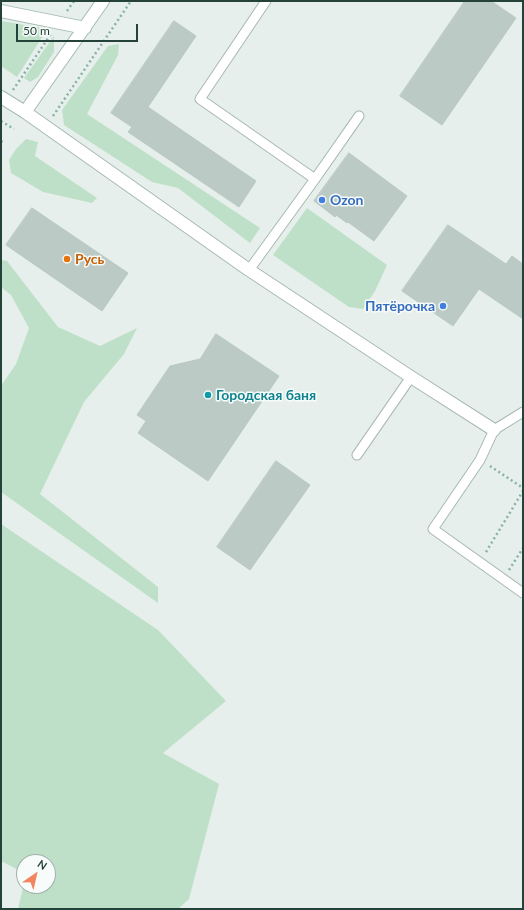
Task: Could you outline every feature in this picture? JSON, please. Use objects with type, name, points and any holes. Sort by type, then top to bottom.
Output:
[{"type":"street","points":[[25,112],[103,1]]},
{"type":"street","points":[[1,11],[85,28]]},
{"type":"street","points":[[3,98],[249,270],[494,430]]},
{"type":"lane","points":[[266,1],[200,99],[315,179]]},
{"type":"lane","points":[[249,270],[359,116]]},
{"type":"lane","points":[[357,455],[411,377]]},
{"type":"lane","points":[[523,412],[494,430],[480,460],[433,529],[523,593]]},
{"type":"path","points":[[3,98],[74,1]]},
{"type":"path","points":[[46,127],[131,1]]},
{"type":"path","points":[[1,121],[14,130]]},
{"type":"path","points":[[1,141],[4,144]]},
{"type":"path","points":[[480,460],[523,488]]},
{"type":"path","points":[[479,563],[523,491]]},
{"type":"path","points":[[503,579],[523,548]]},
{"type":"green space","points":[[1,21],[38,27],[46,31],[17,77],[1,66]]},
{"type":"green space","points":[[54,36],[54,52],[38,77],[30,82],[24,78]]},
{"type":"green space","points":[[119,44],[118,55],[87,114],[260,228],[250,243],[178,188],[152,182],[64,125],[62,110],[108,46]]},
{"type":"green space","points":[[26,139],[38,142],[35,156],[97,198],[92,203],[43,192],[11,173],[9,160],[16,149]]},
{"type":"green space","points":[[307,208],[387,265],[375,291],[363,309],[349,307],[273,255]]},
{"type":"green space","points":[[1,260],[7,261],[58,327],[100,346],[137,328],[124,354],[84,402],[40,494],[158,587],[158,603],[1,492],[1,386],[16,364],[29,328],[11,295],[1,287]]},
{"type":"green space","points":[[1,524],[158,630],[226,701],[163,753],[219,784],[189,899],[178,909],[18,909],[21,894],[56,894],[56,854],[16,854],[16,869],[1,861]]},
{"type":"building","points":[[465,1],[491,1],[516,18],[442,125],[400,96]]},
{"type":"building","points":[[174,21],[196,36],[148,107],[256,181],[239,207],[128,132],[132,127],[111,113]]},
{"type":"building","points":[[349,153],[407,196],[374,241],[348,222],[347,223],[336,215],[335,217],[314,201]]},
{"type":"building","name":"Русь","points":[[32,208],[128,273],[102,311],[6,245]]},
{"type":"building","points":[[448,225],[506,264],[512,256],[523,264],[523,319],[479,289],[453,326],[402,291]]},
{"type":"building","name":"Городская баня","points":[[216,334],[279,376],[208,481],[138,433],[146,421],[137,415],[170,366],[200,359]]},
{"type":"building","points":[[276,461],[310,485],[250,570],[217,547]]},
{"type":"place","name":"Ozon","points":[[322,200]]},
{"type":"place","name":"Русь","points":[[67,259]]},
{"type":"place","name":"Пятёрочка","points":[[443,306]]},
{"type":"place","name":"Городская баня","points":[[208,395]]}]
